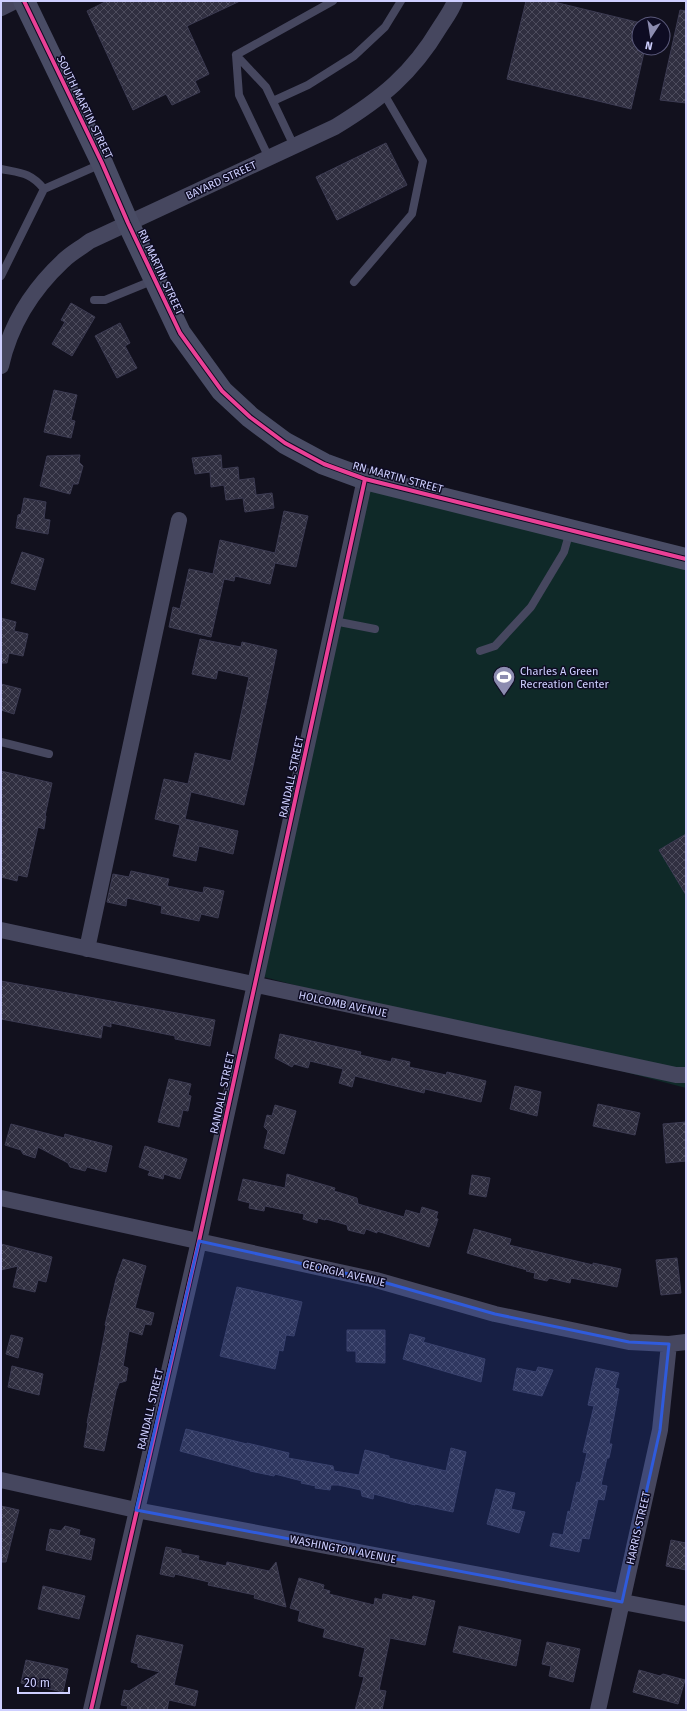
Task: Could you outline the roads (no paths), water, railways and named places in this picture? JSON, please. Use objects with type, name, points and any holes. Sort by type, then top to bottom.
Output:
[{"type":"street","points":[[1,8],[15,1]]},
{"type":"street","name":"SOUTH MARTIN STREET","points":[[24,1],[102,163],[128,223]]},
{"type":"street","name":"BAYARD STREET","points":[[1,366],[6,339],[21,312],[39,286],[64,260],[90,241],[335,128],[367,108],[396,84],[427,49],[455,1]]},
{"type":"street","name":"RN MARTIN STREET","points":[[128,223],[180,333],[222,390],[250,417],[285,443],[324,464],[365,479],[686,559]]},
{"type":"street","name":"RANDALL STREET","points":[[91,1710],[199,1241],[256,985],[365,479]]},
{"type":"street","points":[[87,949],[179,520]]},
{"type":"street","name":"HOLCOMB AVENUE","points":[[1,930],[676,1075],[686,1075]]},
{"type":"street","name":"GEORGIA AVENUE","points":[[1,1198],[376,1280],[495,1314],[629,1342],[669,1344],[686,1342]]},
{"type":"street","name":"HARRIS STREET","points":[[598,1710],[660,1430],[669,1344]]},
{"type":"street","name":"WASHINGTON AVENUE","points":[[1,1480],[136,1510],[686,1614]]},
{"type":"lane","points":[[236,55],[333,1]]},
{"type":"lane","points":[[273,101],[308,85],[354,56],[385,27],[401,1]]},
{"type":"lane","points":[[236,55],[266,87],[294,146]]},
{"type":"lane","points":[[236,55],[239,95],[268,158]]},
{"type":"lane","points":[[354,282],[412,214],[423,161],[384,94]]},
{"type":"lane","points":[[1,276],[44,189],[102,163]]},
{"type":"lane","points":[[1,169],[30,175],[44,189]]},
{"type":"lane","points":[[94,300],[105,300],[155,280]]},
{"type":"lane","points":[[480,651],[495,646],[531,607],[564,552],[570,530]]},
{"type":"lane","points":[[334,621],[375,629]]},
{"type":"lane","points":[[1,742],[49,754]]},
{"type":"place","name":"Charles A Green Recreation Center","points":[[504,696]]}]
